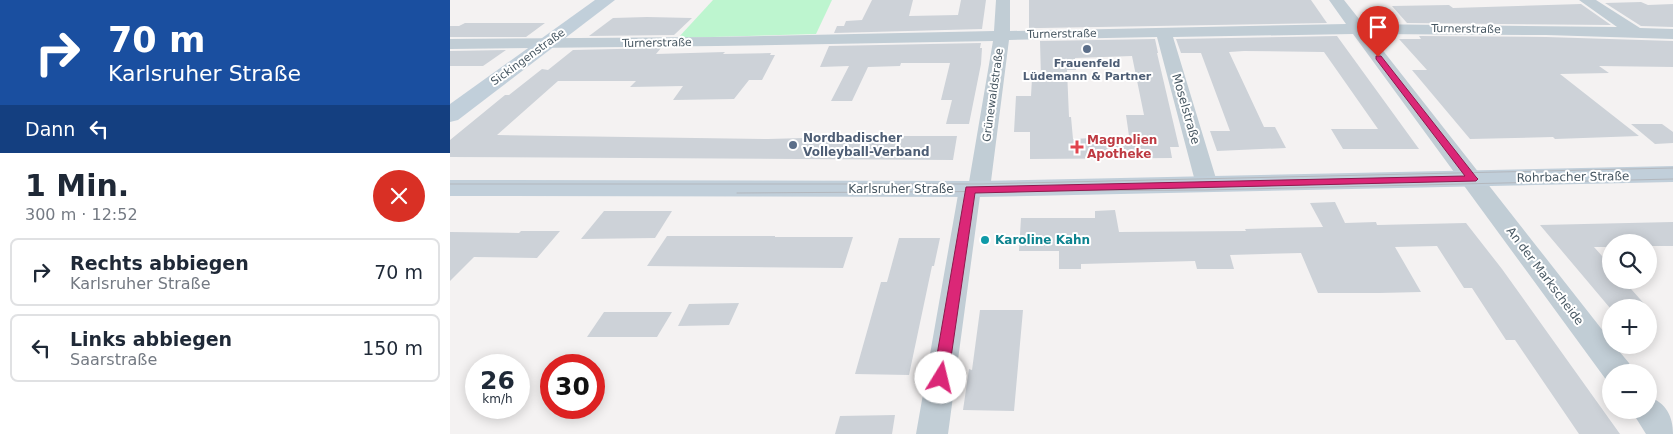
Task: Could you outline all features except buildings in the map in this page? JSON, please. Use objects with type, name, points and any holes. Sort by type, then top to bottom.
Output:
[{"type":"main road","name":"Sickingenstraße","points":[[450,114],[606,0]]},
{"type":"main road","name":"Rohrbacher Straße","points":[[1472,179],[1673,174]]},
{"type":"main road","name":"Karlsruher Straße","points":[[450,188],[974,189],[1472,179]]},
{"type":"street","name":"Grünewaldstraße","points":[[932,434],[1002,35],[1003,0]]},
{"type":"street","name":"An der Markscheide","points":[[1336,0],[1612,364]]},
{"type":"street","points":[[1586,0],[1635,32]]},
{"type":"street","name":"Turnerstraße","points":[[450,44],[546,44],[1356,28],[1673,34]]},
{"type":"street","name":"Moselstraße","points":[[1164,32],[1208,185]]},
{"type":"street","points":[[1654,419],[1665,434]]},
{"type":"green space","points":[[713,0],[832,0],[816,34],[678,38]]},
{"type":"tram line","points":[[450,184],[980,184],[1673,168]]},
{"type":"tram line","points":[[737,193],[1205,190],[1673,179]]},
{"type":"place","name":"Frauenfeld Lüdemann & Partner","points":[[1087,49]]},
{"type":"place","name":"Nordbadischer Volleyball-Verband","points":[[793,145]]},
{"type":"place","name":"Magnolien Apotheke","points":[[1077,147]]},
{"type":"place","name":"Karoline Kahn","points":[[985,240]]},
{"type":"route","points":[[941,378],[970,189],[1472,179],[1378,57]]}]
